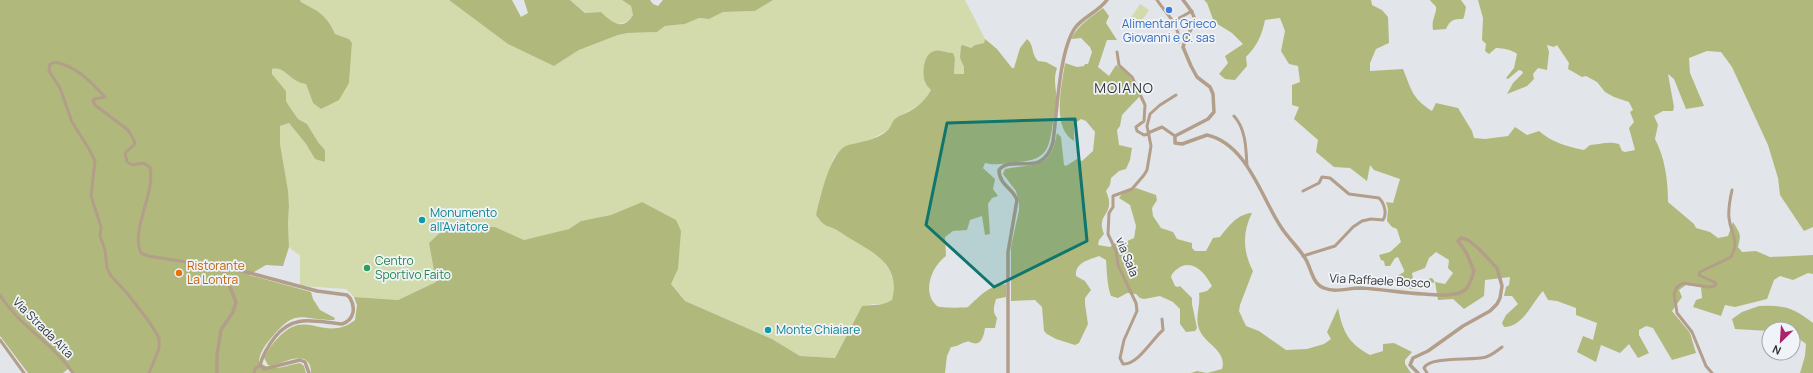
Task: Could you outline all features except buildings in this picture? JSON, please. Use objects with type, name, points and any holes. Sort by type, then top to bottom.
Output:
[{"type":"street","points":[[1008,373],[1008,252],[1017,200],[1016,196],[999,177],[999,170],[1007,165],[1030,164],[1047,157],[1053,142],[1064,56],[1067,46],[1076,26],[1093,14],[1107,0]]},
{"type":"street","points":[[1157,0],[1174,21],[1177,28],[1179,42]]},
{"type":"street","points":[[1117,52],[1119,65],[1132,77],[1146,105],[1144,121],[1136,127],[1137,131],[1144,135],[1162,127],[1175,136],[1208,119],[1214,112],[1213,94],[1210,87],[1197,77],[1183,47],[1195,20],[1192,11],[1183,0]]},
{"type":"street","points":[[1174,21],[1192,11]]},
{"type":"street","points":[[150,373],[159,349],[159,338],[157,333],[127,293],[111,276],[107,268],[105,250],[100,236],[101,227],[91,196],[95,161],[72,122],[60,88],[49,71],[51,63],[56,62],[75,70],[89,80],[105,97],[94,99],[93,101],[95,105],[128,130],[134,142],[134,146],[125,153],[127,162],[133,165],[143,163],[150,166],[152,175],[150,188],[140,227],[139,242],[141,253],[148,256],[231,268],[317,291],[347,295],[352,302],[353,311],[350,320],[346,323],[342,324],[303,320],[286,325],[268,345],[260,365],[254,373]]},
{"type":"street","points":[[1149,133],[1147,126],[1150,114],[1160,105],[1176,95]]},
{"type":"street","points":[[1234,116],[1239,122],[1243,134],[1246,147],[1247,166]]},
{"type":"street","name":"via Sala","points":[[1149,133],[1151,153],[1144,176],[1132,188],[1113,196],[1113,207],[1109,213],[1108,234],[1116,251],[1118,265],[1136,303],[1137,312],[1124,340],[1120,358],[1123,364],[1128,364],[1134,360],[1151,344],[1155,336],[1163,330],[1162,319]]},
{"type":"street","name":"Via Raffaele Bosco","points":[[1175,136],[1175,143],[1182,144],[1203,136],[1212,136],[1227,144],[1242,158],[1280,226],[1303,256],[1315,280],[1323,288],[1334,290],[1364,289],[1424,294],[1457,293],[1464,290],[1468,286],[1474,271],[1466,252],[1459,244],[1458,241],[1461,238],[1468,240],[1491,260],[1497,268],[1501,279],[1501,293],[1497,304],[1490,311],[1463,326],[1428,351],[1413,358],[1410,365],[1418,373]]},
{"type":"street","points":[[1303,191],[1319,183],[1322,177],[1328,177],[1349,194],[1379,198],[1384,203],[1385,216],[1383,220],[1371,219],[1362,221],[1353,227],[1335,246],[1303,256]]},
{"type":"street","points":[[1712,373],[1706,366],[1692,332],[1677,313],[1674,294],[1676,287],[1683,283],[1708,287],[1715,286],[1716,283],[1699,275],[1700,272],[1731,257],[1737,244],[1729,218],[1729,204],[1732,190]]},
{"type":"street","points":[[217,373],[217,355],[221,330],[236,307],[236,302],[224,274],[224,271],[231,268]]},
{"type":"street","name":"Via Strada Alta","points":[[0,295],[29,329],[62,358],[73,373]]},
{"type":"street","points":[[0,340],[24,373]]},
{"type":"street","points":[[1427,373],[1424,368],[1428,363],[1485,358],[1494,354],[1502,347]]},
{"type":"street","points":[[260,365],[264,368],[270,368],[300,360],[305,362],[309,373]]},
{"type":"highlighted area","points":[[1075,119],[1087,241],[994,287],[926,225],[947,123]]},
{"type":"green space","points":[[0,0],[300,0],[321,14],[329,22],[335,34],[349,39],[352,43],[349,83],[339,100],[321,109],[313,103],[306,84],[298,82],[282,70],[276,68],[272,69],[272,74],[286,91],[286,101],[289,106],[298,119],[307,124],[318,142],[325,150],[325,162],[315,159],[306,144],[289,123],[280,126],[280,144],[288,191],[289,247],[283,266],[266,265],[249,275],[311,292],[313,299],[320,310],[335,318],[334,320],[323,320],[306,317],[294,318],[280,328],[267,343],[259,359],[259,362],[264,365],[274,368],[300,363],[304,366],[306,373],[71,373],[68,369],[63,373],[28,373],[0,336]]},
{"type":"green space","points":[[300,0],[449,0],[554,66],[579,50],[618,35],[628,33],[657,32],[665,26],[685,24],[699,18],[709,19],[723,12],[755,11],[773,0],[965,0],[985,39],[984,43],[975,45],[971,48],[964,45],[960,58],[964,67],[964,74],[954,74],[955,58],[949,53],[938,51],[925,83],[931,90],[926,98],[919,105],[896,118],[888,130],[866,142],[846,146],[834,157],[821,193],[816,215],[822,223],[840,232],[880,258],[887,266],[892,276],[894,287],[892,301],[883,305],[873,304],[862,306],[835,358],[800,356],[772,339],[685,301],[671,284],[678,269],[642,202],[611,215],[581,221],[569,229],[545,236],[524,240],[495,227],[429,243],[436,282],[398,300],[354,297],[346,289],[300,286],[300,255],[289,247],[289,206],[280,144],[280,126],[289,123],[306,144],[315,159],[325,161],[325,150],[318,142],[307,124],[298,119],[289,106],[286,101],[286,91],[272,74],[272,69],[276,68],[282,70],[298,82],[306,84],[313,103],[349,83],[352,43],[349,39],[335,34],[329,22],[321,14]]},
{"type":"green space","points":[[449,0],[512,0],[521,17],[528,13],[524,0],[570,0],[585,13],[601,12],[613,22],[621,24],[629,20],[633,15],[631,6],[622,0],[650,0],[653,4],[658,6],[663,0],[773,0],[755,11],[723,12],[709,19],[699,18],[685,24],[665,26],[657,32],[628,33],[618,35],[579,50],[554,66],[508,44]]},
{"type":"green space","points":[[570,0],[622,0],[631,6],[633,15],[624,23],[611,23],[601,12],[586,13]]},
{"type":"green space","points":[[1204,0],[1371,0],[1372,5],[1382,10],[1388,17],[1389,43],[1376,49],[1370,63],[1370,71],[1403,69],[1413,93],[1420,102],[1432,111],[1436,103],[1458,108],[1472,131],[1474,138],[1485,139],[1508,136],[1515,127],[1527,135],[1539,131],[1554,141],[1578,149],[1584,150],[1590,145],[1612,143],[1619,144],[1622,151],[1625,152],[1635,150],[1629,128],[1634,122],[1630,112],[1633,110],[1629,102],[1614,97],[1605,92],[1597,82],[1586,76],[1582,77],[1568,69],[1569,63],[1557,45],[1554,47],[1547,45],[1549,52],[1547,70],[1538,68],[1533,74],[1534,79],[1527,86],[1507,94],[1513,83],[1523,73],[1519,70],[1508,79],[1506,78],[1514,68],[1517,54],[1498,48],[1489,54],[1485,51],[1486,44],[1482,40],[1483,18],[1478,0],[1813,0],[1813,227],[1804,231],[1780,195],[1778,178],[1768,145],[1732,67],[1721,52],[1707,51],[1689,58],[1690,73],[1704,106],[1686,109],[1674,79],[1668,74],[1674,107],[1673,111],[1663,111],[1654,116],[1658,125],[1655,139],[1665,169],[1668,202],[1694,224],[1696,228],[1710,232],[1718,238],[1728,236],[1733,222],[1740,234],[1738,247],[1742,252],[1756,251],[1770,257],[1813,255],[1813,274],[1808,273],[1793,280],[1780,276],[1774,280],[1767,299],[1735,307],[1725,305],[1721,316],[1693,307],[1696,300],[1702,298],[1701,287],[1686,285],[1679,290],[1682,297],[1672,311],[1690,333],[1696,353],[1672,360],[1653,328],[1646,326],[1639,330],[1639,335],[1649,353],[1638,358],[1629,344],[1620,353],[1601,345],[1596,362],[1577,352],[1583,336],[1593,340],[1597,323],[1576,315],[1576,308],[1557,301],[1548,300],[1543,291],[1522,319],[1511,326],[1504,327],[1502,323],[1506,315],[1518,304],[1512,296],[1504,296],[1506,287],[1509,285],[1510,277],[1485,280],[1484,296],[1464,309],[1453,299],[1438,300],[1435,282],[1411,289],[1403,283],[1395,282],[1394,280],[1397,276],[1404,272],[1398,257],[1395,258],[1390,266],[1385,266],[1384,261],[1381,260],[1379,255],[1390,252],[1401,242],[1397,229],[1392,227],[1387,221],[1388,209],[1386,202],[1393,203],[1400,179],[1374,170],[1370,165],[1367,181],[1350,168],[1334,167],[1316,152],[1318,140],[1294,119],[1299,107],[1292,105],[1292,85],[1300,82],[1298,66],[1289,64],[1281,51],[1285,31],[1280,18],[1265,20],[1258,40],[1246,57],[1247,66],[1235,80],[1225,79],[1219,74],[1228,63],[1225,56],[1243,44],[1232,33],[1214,22],[1207,3]],"holes":[[[1436,252],[1449,260],[1448,268],[1453,273],[1445,284],[1435,282],[1432,278],[1420,281],[1413,279],[1412,273],[1425,268],[1429,258]]]},
{"type":"green space","points":[[1430,0],[1461,0],[1466,7],[1463,19],[1452,21],[1446,29],[1433,30],[1436,7]]},
{"type":"green space","points":[[1140,4],[1149,10],[1137,28],[1128,22]]},
{"type":"green space","points":[[1103,8],[1109,16],[1106,23],[1117,40],[1107,40],[1098,67],[1109,76],[1116,65],[1128,73],[1140,96],[1122,115],[1120,126],[1117,130],[1119,145],[1132,148],[1130,160],[1126,169],[1119,171],[1111,178],[1110,185],[1106,191],[1109,199],[1109,205],[1102,222],[1104,234],[1099,240],[1098,245],[1110,247],[1116,242],[1123,243],[1134,238],[1136,226],[1130,205],[1119,198],[1122,194],[1136,188],[1156,195],[1157,200],[1152,208],[1153,216],[1161,228],[1173,232],[1177,239],[1192,243],[1192,248],[1195,251],[1206,251],[1213,238],[1220,237],[1238,218],[1252,213],[1245,235],[1245,242],[1247,257],[1253,271],[1239,311],[1246,326],[1259,331],[1286,350],[1307,349],[1324,344],[1331,339],[1327,332],[1338,308],[1342,324],[1348,336],[1356,346],[1370,355],[1383,351],[1383,344],[1394,343],[1412,352],[1405,360],[1405,364],[1411,373],[1207,373],[1222,369],[1223,363],[1219,353],[1201,333],[1197,318],[1199,293],[1207,291],[1212,286],[1204,274],[1192,265],[1182,266],[1174,272],[1171,277],[1175,286],[1180,286],[1192,298],[1197,328],[1195,331],[1186,332],[1180,324],[1180,309],[1173,302],[1160,296],[1144,299],[1140,298],[1136,294],[1127,293],[1118,298],[1111,296],[1106,260],[1099,256],[1080,265],[1076,272],[1076,276],[1085,281],[1091,290],[1085,298],[1088,324],[1079,343],[1075,345],[1056,339],[1047,334],[1044,331],[1042,307],[1035,300],[1011,301],[1011,247],[1019,210],[1019,202],[1016,191],[1003,174],[1005,169],[1033,165],[1046,160],[1054,145],[1057,133],[1061,137],[1064,165],[1066,166],[1077,159],[1082,161],[1093,151],[1095,132],[1086,121],[1081,119],[1074,124],[1074,141],[1067,135],[1062,126],[1060,116],[1060,94],[1065,63],[1077,67],[1084,66],[1085,64],[1088,64],[1092,52],[1090,47],[1081,38],[1071,39],[1081,25]]},
{"type":"green space","points":[[985,39],[997,49],[1012,68],[1014,68],[1020,48],[1027,39],[1031,44],[1034,55],[1038,61],[1046,62],[1057,68],[1055,74],[1056,107],[1048,146],[1036,159],[997,164],[985,163],[983,168],[995,179],[993,189],[998,196],[992,198],[988,204],[990,234],[985,235],[982,216],[970,220],[967,230],[953,231],[945,237],[946,256],[936,266],[930,280],[929,287],[932,300],[937,306],[952,308],[968,307],[989,289],[1006,284],[1006,297],[996,299],[994,314],[997,318],[995,328],[985,328],[982,339],[979,343],[968,342],[951,347],[947,356],[945,373],[311,373],[310,365],[302,358],[290,359],[272,366],[268,365],[264,358],[270,347],[278,338],[287,330],[296,326],[311,325],[335,328],[351,323],[355,320],[357,305],[354,297],[398,300],[436,282],[429,243],[446,227],[495,227],[524,240],[569,229],[581,221],[611,215],[642,202],[676,220],[681,231],[678,269],[671,284],[685,301],[772,339],[800,356],[835,358],[862,306],[881,304],[892,300],[894,286],[892,275],[880,258],[840,232],[822,223],[816,215],[823,187],[831,165],[842,149],[848,145],[869,140],[884,133],[889,129],[896,118],[913,109],[925,99],[931,90],[925,83],[924,78],[924,65],[930,53],[939,50],[953,53],[955,58],[954,74],[964,74],[964,67],[960,58],[961,46],[963,45],[971,48],[975,45],[984,43]]},
{"type":"green space","points":[[1759,306],[1788,308],[1800,313],[1813,323],[1813,373],[1800,373],[1805,356],[1806,344],[1801,340],[1801,321],[1761,321],[1761,331],[1735,329],[1732,319],[1742,312]]},
{"type":"green space","points":[[1197,371],[1207,373],[1191,373]]},
{"type":"place","name":"Alimentari Grieco Giovanni e C. sas","points":[[1169,10]]},
{"type":"place","name":"Monumento all'Aviatore","points":[[422,220]]},
{"type":"place","name":"Centro Sportivo Faito","points":[[367,268]]},
{"type":"place","name":"Ristorante La Lontra","points":[[179,273]]},
{"type":"place","name":"Monte Chiaiare","points":[[768,330]]},
{"type":"district","name":"MOIANO","points":[[1124,88]]}]
